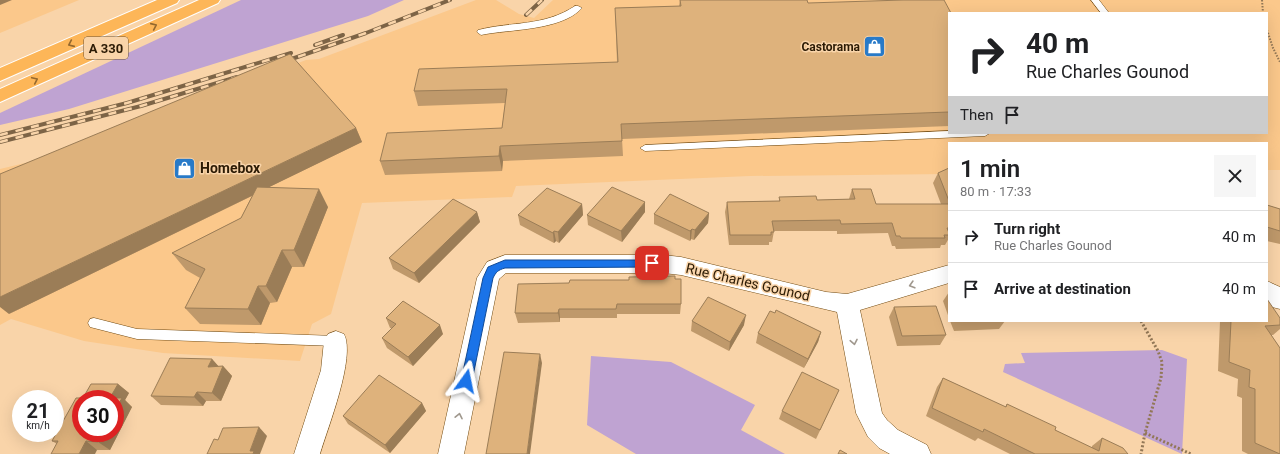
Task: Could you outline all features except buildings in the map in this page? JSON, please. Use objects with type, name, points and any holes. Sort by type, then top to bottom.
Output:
[{"type":"highway","name":"A 330","points":[[0,75],[171,0]]},
{"type":"highway","name":"A 330","points":[[0,96],[212,0]]},
{"type":"street","name":"Rue Charles Gounod","points":[[451,454],[488,278],[491,270],[496,267],[505,264],[663,264],[681,266],[826,301],[847,304],[948,274]]},
{"type":"street","points":[[1268,291],[1280,300]]},
{"type":"street","points":[[847,304],[869,413],[874,426],[885,437],[918,454]]},
{"type":"street","points":[[307,454],[333,370],[336,341]]},
{"type":"lane","points":[[1095,0],[1104,12]]},
{"type":"lane","points":[[481,32],[494,29],[538,25],[559,19],[578,8]]},
{"type":"lane","points":[[645,148],[962,134]]},
{"type":"lane","points":[[94,323],[137,334],[336,341]]},
{"type":"path","points":[[1262,0],[1263,12]]},
{"type":"path","points":[[1268,33],[1280,62]]},
{"type":"path","points":[[1141,454],[1145,433],[1161,378],[1162,362],[1158,351],[1142,322]]},
{"type":"path","points":[[1145,433],[1191,454]]},
{"type":"shaded area","points":[[0,0],[79,0],[0,33]]},
{"type":"shaded area","points":[[241,0],[404,0],[368,16],[69,109],[0,125],[0,113]]},
{"type":"shaded area","points":[[476,0],[496,0],[519,14],[534,18],[553,0],[1280,0],[1280,170],[1268,170],[1268,142],[948,142],[948,174],[750,176],[516,186],[512,197],[362,203],[331,314],[312,324],[300,361],[163,353],[84,341],[11,319],[0,325],[0,169],[25,163],[127,132],[306,60],[319,59]]},
{"type":"shaded area","points":[[1162,350],[1187,359],[1182,454],[1003,372],[1005,364],[1025,363],[1021,353]]},
{"type":"shaded area","points":[[591,356],[671,362],[755,405],[741,430],[785,454],[636,454],[587,425]]},
{"type":"railway","points":[[283,62],[366,33],[450,0]]},
{"type":"railway","points":[[526,15],[542,0]]},
{"type":"railway","points":[[315,45],[343,35]]},
{"type":"railway","points":[[0,135],[127,103],[291,53]]},
{"type":"railway","points":[[0,142],[141,106],[237,77]]},
{"type":"place","name":"Castorama","points":[[875,47]]},
{"type":"place","name":"Homebox","points":[[185,168]]},
{"type":"route","points":[[466,381],[491,270],[505,264],[652,263]]}]
